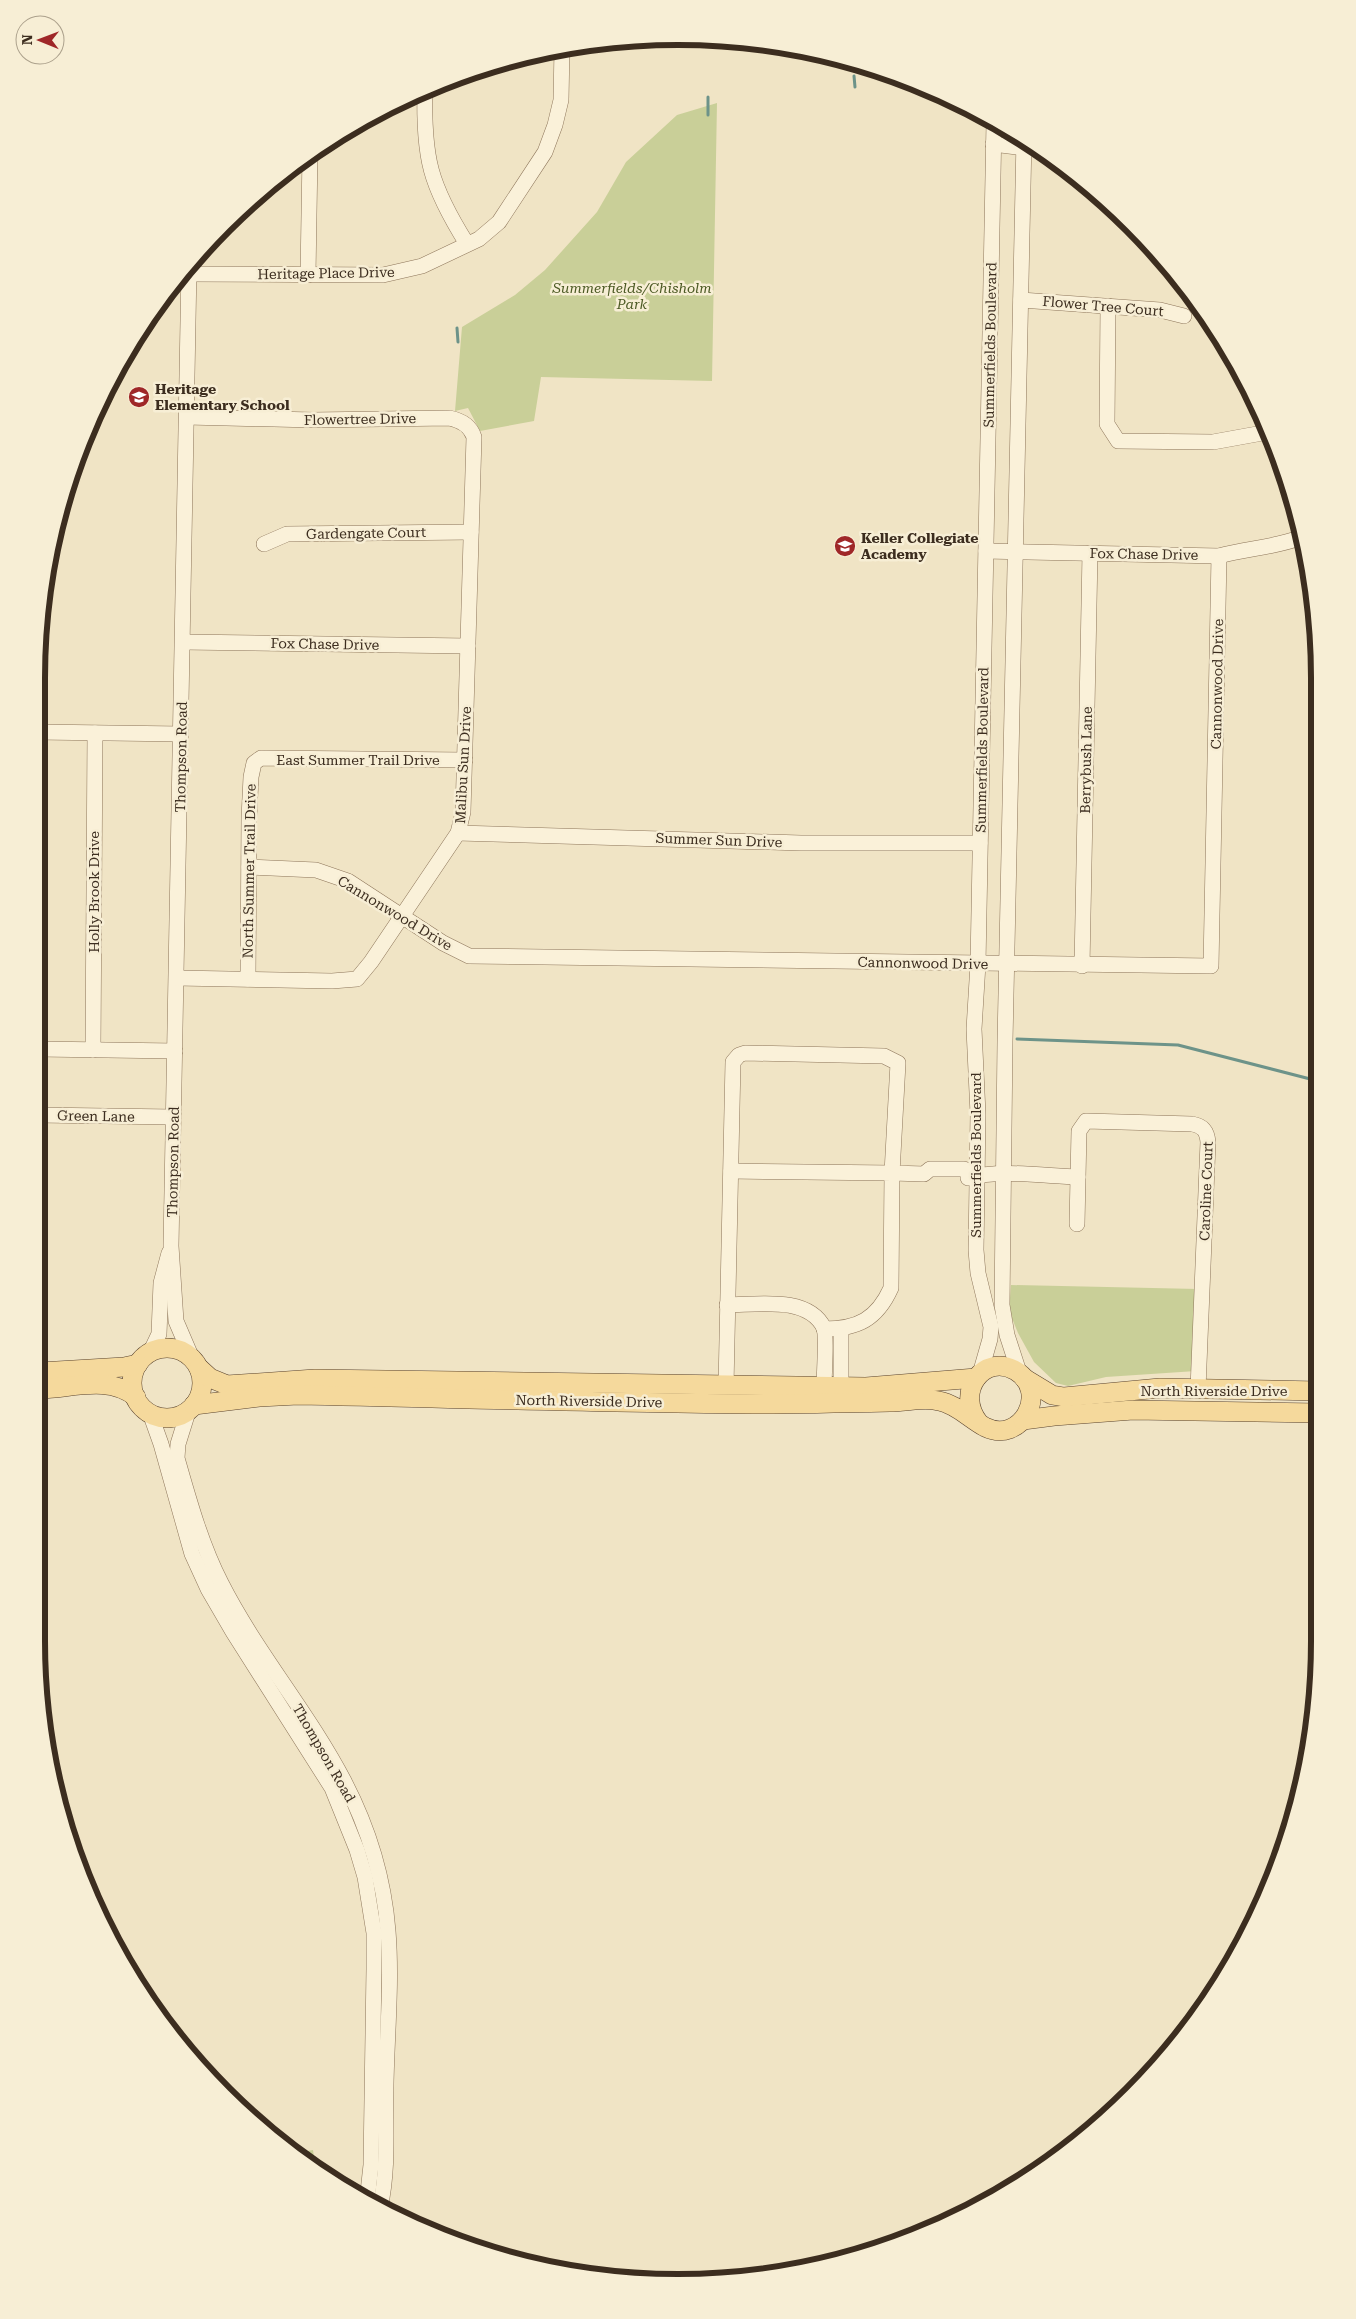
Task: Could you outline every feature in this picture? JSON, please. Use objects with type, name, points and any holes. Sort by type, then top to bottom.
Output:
[{"type":"main road","name":"North Riverside Drive","points":[[45,1372],[124,1367],[160,1348],[171,1348],[181,1350],[210,1378],[227,1385],[306,1379],[755,1404],[926,1400],[950,1405],[979,1423],[997,1431],[1007,1430],[1024,1420],[1133,1410],[1311,1413]]},
{"type":"main road","points":[[136,1397],[132,1380],[144,1358]]},
{"type":"main road","points":[[191,1409],[202,1387],[195,1362]]},
{"type":"main road","name":"North Riverside Drive","points":[[150,1413],[165,1418],[180,1416],[191,1409],[259,1397],[726,1386],[893,1386],[978,1376],[995,1368],[1006,1368],[1052,1395],[1064,1397],[1142,1389],[1311,1391]]},
{"type":"main road","points":[[978,1376],[971,1387],[969,1406],[979,1423]]},
{"type":"main road","points":[[1022,1377],[1029,1386],[1031,1404],[1024,1420]]},
{"type":"main road","points":[[45,1389],[110,1385],[126,1390],[136,1397],[150,1413]]},
{"type":"street","name":"Heritage Place Drive","points":[[194,270],[308,275],[370,275],[402,272],[439,260],[479,239],[499,222],[545,152],[555,125],[561,100],[562,56]]},
{"type":"street","points":[[425,98],[425,146],[434,184],[467,244]]},
{"type":"street","name":"Summerfields Boulevard","points":[[978,1376],[990,1339],[991,1327],[978,1273],[976,1250],[978,1114],[974,1029],[978,964],[994,130]]},
{"type":"street","points":[[993,144],[1016,143]]},
{"type":"street","name":"Summerfields Boulevard","points":[[1022,1377],[1007,1335],[1002,1305],[1024,148]]},
{"type":"street","points":[[308,275],[309,164]]},
{"type":"street","name":"Thompson Road","points":[[189,277],[171,1246],[176,1321],[195,1362]]},
{"type":"street","name":"Flower Tree Court","points":[[1021,300],[1160,310],[1184,316]]},
{"type":"street","points":[[1108,306],[1107,424],[1118,441],[1212,442],[1262,433]]},
{"type":"street","name":"Flowertree Drive","points":[[187,416],[312,420],[449,418],[460,420],[471,429]]},
{"type":"street","name":"Malibu Sun Drive","points":[[177,978],[332,981],[357,979],[402,918],[458,833],[463,812],[465,760],[474,437],[471,429]]},
{"type":"street","name":"Gardengate Court","points":[[264,544],[287,534],[471,532]]},
{"type":"street","name":"Fox Chase Drive","points":[[986,551],[1219,556],[1242,549],[1278,546],[1295,539]]},
{"type":"street","name":"Berrybush Lane","points":[[1082,966],[1090,553]]},
{"type":"street","name":"Cannonwood Drive","points":[[249,867],[316,870],[348,881],[442,943],[469,956],[1082,966],[1211,966],[1219,556]]},
{"type":"street","name":"Fox Chase Drive","points":[[183,642],[468,646]]},
{"type":"street","points":[[45,732],[181,734]]},
{"type":"street","name":"Holly Brook Drive","points":[[93,1050],[96,733]]},
{"type":"street","name":"East Summer Trail Drive","points":[[254,763],[261,758],[465,760]]},
{"type":"street","name":"North Summer Trail Drive","points":[[248,979],[250,785],[254,763]]},
{"type":"street","name":"Summer Sun Drive","points":[[458,833],[801,842],[980,844]]},
{"type":"street","points":[[45,1049],[175,1051]]},
{"type":"street","points":[[726,1386],[733,1062],[739,1055],[745,1053],[884,1056],[898,1062],[892,1173],[891,1288],[884,1303],[873,1316],[842,1329],[824,1330]]},
{"type":"street","name":"Green Lane","points":[[45,1115],[173,1117]]},
{"type":"street","name":"Caroline Court","points":[[1077,1224],[1080,1131],[1086,1121],[1192,1124],[1200,1125],[1208,1134],[1198,1389]]},
{"type":"street","points":[[731,1171],[924,1174],[930,1169],[964,1170],[977,1175],[1078,1177]]},
{"type":"street","name":"Thompson Road","points":[[144,1358],[159,1334],[161,1283],[171,1246]]},
{"type":"street","points":[[727,1305],[788,1304],[804,1309],[824,1330],[833,1387]]},
{"type":"street","points":[[833,1387],[842,1329]]},
{"type":"street","name":"Thompson Road","points":[[191,1409],[178,1444],[177,1458],[208,1589],[233,1632],[331,1772],[342,1811],[357,1850],[370,1899],[381,1951],[378,2129],[368,2193]]},
{"type":"street","name":"Thompson Road","points":[[150,1413],[199,1551]]},
{"type":"street","name":"Thompson Road","points":[[378,2129],[385,2166],[381,2200]]},
{"type":"green space","name":"Summerfields/Chisholm Park","points":[[717,103],[712,381],[541,377],[534,421],[480,431],[468,408],[455,411],[462,327],[515,295],[545,270],[597,212],[626,162],[677,115]]},
{"type":"green space","points":[[1011,1285],[1198,1289],[1196,1371],[1106,1377],[1068,1386],[1056,1383],[1034,1362],[1018,1333],[1009,1311]]},
{"type":"green space","points":[[313,2150],[314,2157],[313,2157],[305,2151]]},
{"type":"waterway","points":[[854,76],[855,87]]},
{"type":"waterway","points":[[708,97],[708,115]]},
{"type":"waterway","points":[[457,328],[458,342]]},
{"type":"waterway","points":[[1017,1039],[1178,1045],[1311,1079]]},
{"type":"place","name":"Heritage Elementary School","points":[[139,397]]},
{"type":"place","name":"Keller Collegiate Academy","points":[[845,546]]}]
